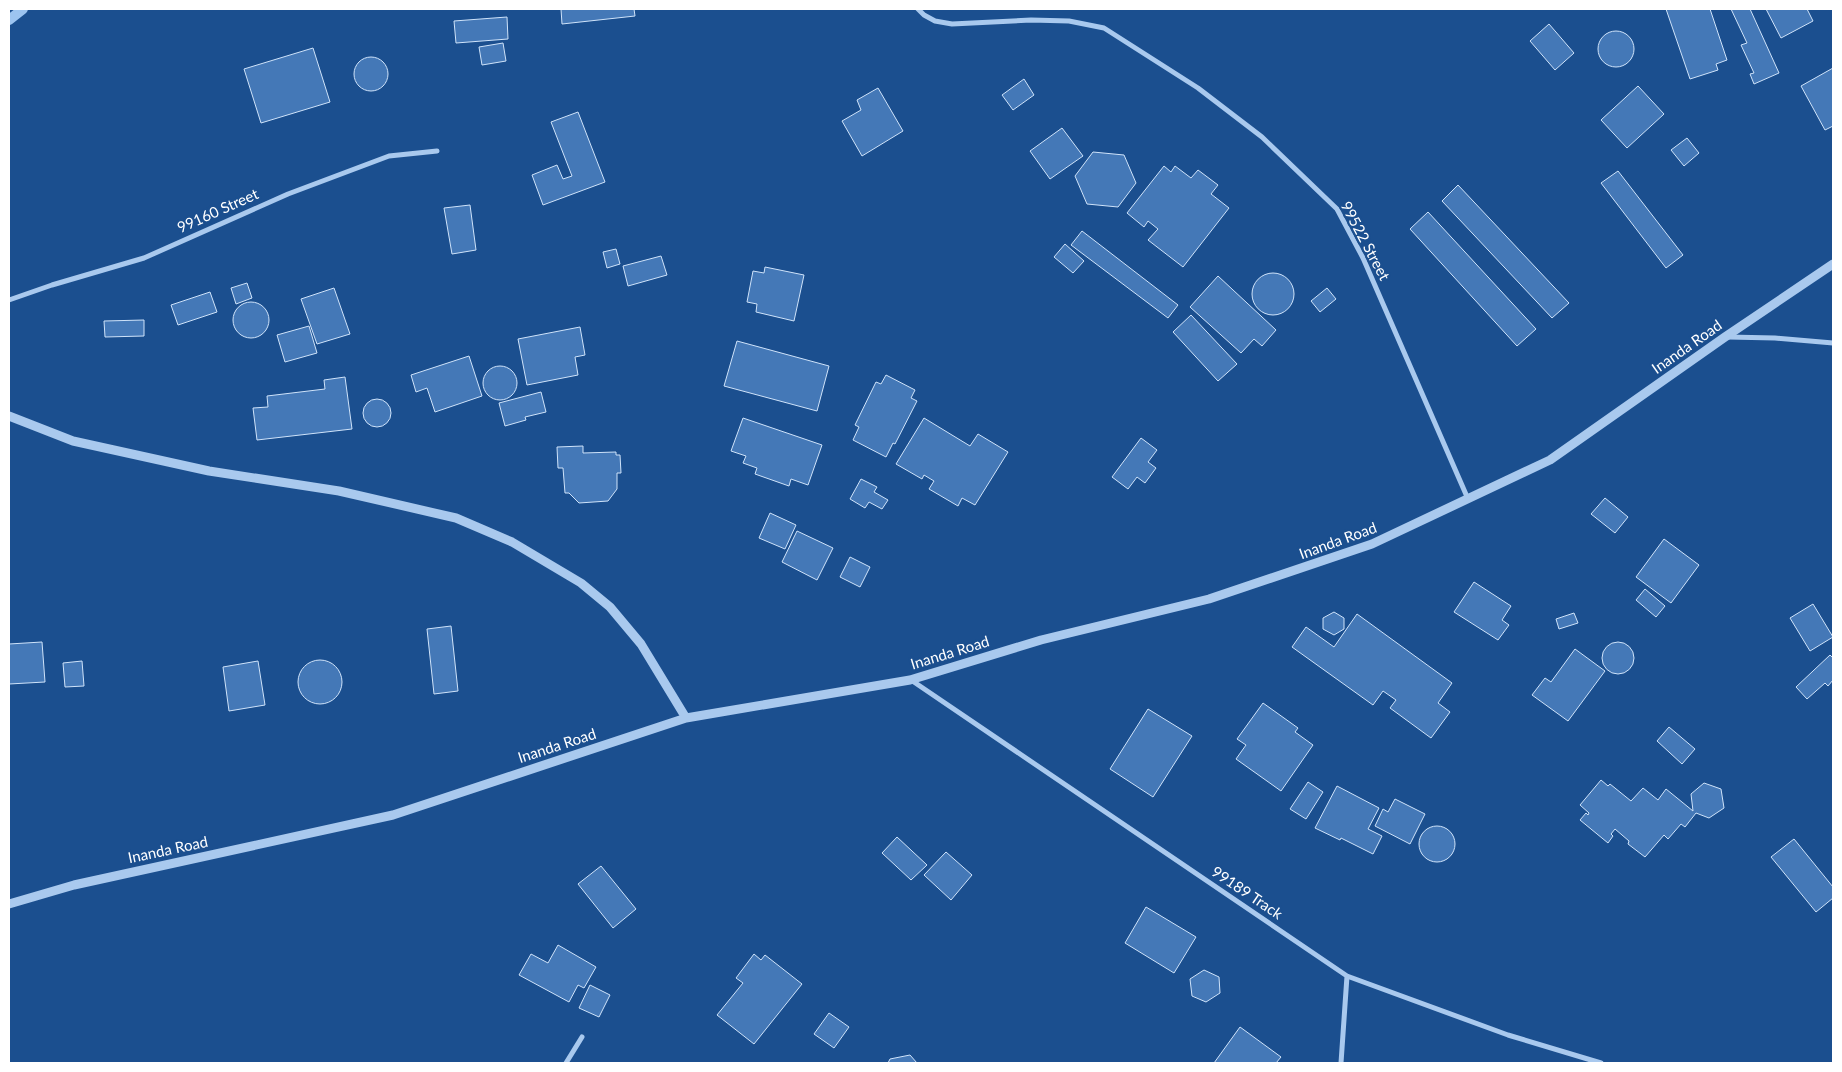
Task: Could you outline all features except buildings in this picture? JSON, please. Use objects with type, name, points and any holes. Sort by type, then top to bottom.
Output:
[{"type":"street","name":"99522 Street","points":[[918,9],[935,21],[952,24],[1031,20],[1070,21],[1104,28],[1198,88],[1262,136],[1337,209],[1363,258],[1468,499]]},
{"type":"street","name":"99160 Street","points":[[9,300],[52,284],[144,258],[288,194],[389,156],[438,151]]},
{"type":"street","name":"Inanda Road","points":[[9,904],[74,885],[393,816],[686,718],[910,680],[1041,640],[1209,599],[1372,544],[1550,460],[1833,264]]},
{"type":"street","points":[[1725,337],[1775,338],[1833,343]]},
{"type":"street","points":[[9,416],[73,441],[209,471],[339,491],[456,518],[512,542],[581,583],[610,607],[641,644],[686,718]]},
{"type":"street","name":"99189 Track","points":[[910,680],[1348,976],[1508,1035],[1601,1063]]},
{"type":"street","points":[[1341,1063],[1348,976]]},
{"type":"street","points":[[566,1063],[582,1038]]},
{"type":"waterway","points":[[9,20],[23,9]]}]
